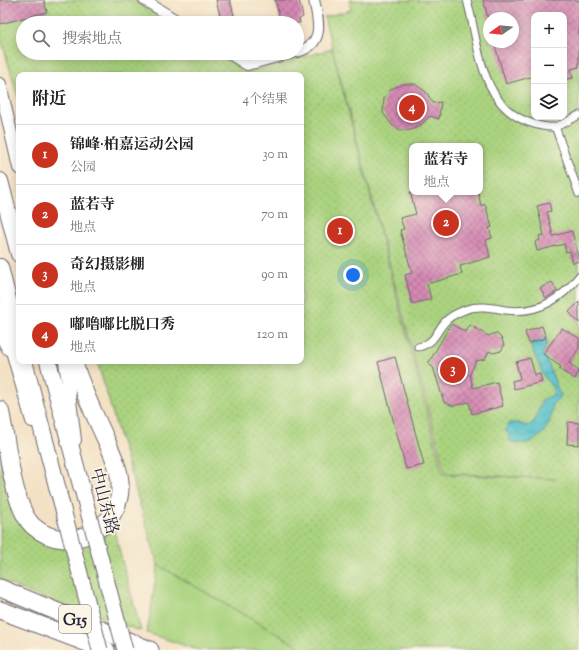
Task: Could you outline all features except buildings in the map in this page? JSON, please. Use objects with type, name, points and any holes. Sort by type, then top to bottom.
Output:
[{"type":"highway","points":[[0,181],[16,242]]},
{"type":"highway","points":[[0,267],[14,345]]},
{"type":"highway","points":[[0,329],[14,345]]},
{"type":"highway","points":[[25,364],[59,494]]},
{"type":"highway","name":"中山东路","points":[[49,364],[82,489]]},
{"type":"highway","points":[[0,410],[14,483],[21,509],[33,526],[51,536],[63,539],[89,535],[101,527],[113,515],[119,499],[120,482],[117,465],[83,390],[74,364]]},
{"type":"highway","name":"G15","points":[[0,588],[150,650]]},
{"type":"highway","name":"G15","points":[[0,610],[106,650]]},
{"type":"main road","name":"中山东路","points":[[82,489],[125,650]]},
{"type":"main road","points":[[59,494],[100,650]]},
{"type":"street","points":[[144,0],[170,16]]},
{"type":"street","points":[[304,50],[308,49],[317,36],[319,21],[314,0]]},
{"type":"street","points":[[467,0],[482,64],[489,84],[502,104],[515,117],[536,125],[556,128],[579,115]]},
{"type":"street","points":[[239,60],[247,65],[266,60]]},
{"type":"street","points":[[0,84],[16,155]]},
{"type":"street","points":[[556,128],[579,194]]},
{"type":"street","points":[[418,347],[429,344],[448,319],[468,309],[487,307],[530,311],[552,301],[571,287],[579,276]]},
{"type":"street","points":[[0,309],[14,345]]},
{"type":"street","points":[[19,364],[38,440],[51,463]]},
{"type":"street","points":[[65,364],[82,489]]},
{"type":"green space","points":[[0,0],[133,0],[159,16],[16,16],[16,60],[228,60],[247,72],[16,72],[16,91],[0,35]]},
{"type":"green space","points":[[349,0],[579,0],[579,650],[305,650],[158,565],[98,364],[304,364],[304,72],[247,72],[291,60],[304,60],[304,57],[332,49],[443,474],[556,479],[445,473],[324,17],[351,10]]},
{"type":"green space","points":[[0,441],[33,536],[47,545],[59,547],[114,530],[141,631],[42,598],[0,580]]},
{"type":"green space","points":[[158,565],[305,650],[198,650],[147,633]]},
{"type":"water","points":[[546,338],[547,343],[543,353],[561,396],[552,405],[552,414],[549,422],[540,436],[533,441],[517,443],[508,440],[509,433],[505,431],[509,423],[518,423],[528,426],[534,422],[542,400],[553,395],[554,390],[543,375],[530,344]]},
{"type":"place","name":"嘟噜嘟比脱口秀","points":[[412,108]]},
{"type":"place","name":"蓝若寺","points":[[446,223]]},
{"type":"place","name":"锦峰·柏嘉运动公园","points":[[340,231]]},
{"type":"place","name":"奇幻摄影棚","points":[[453,370]]}]
